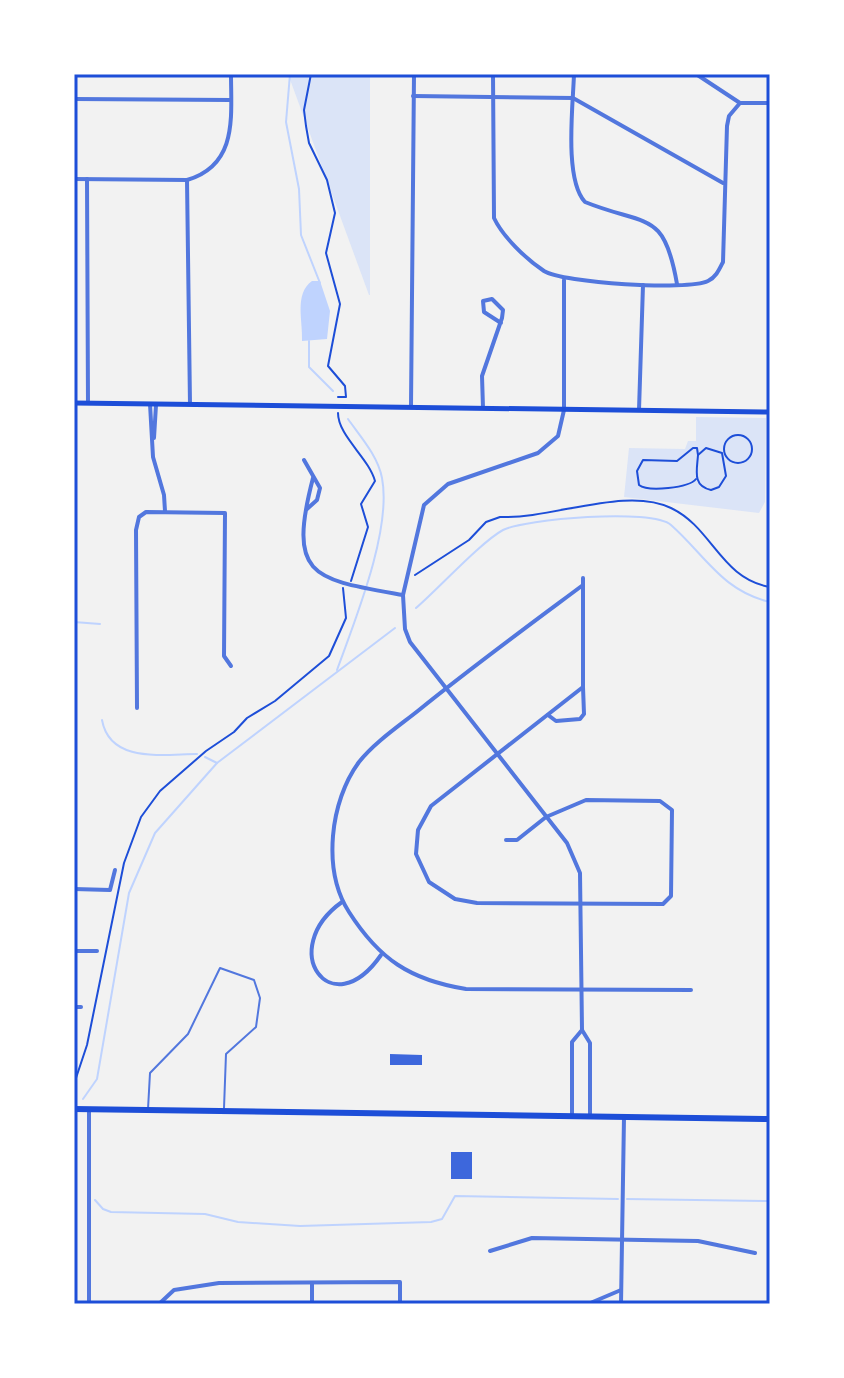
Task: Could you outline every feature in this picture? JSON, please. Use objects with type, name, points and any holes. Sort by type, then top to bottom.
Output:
[{"type":"main road","points":[[74,403],[770,412]]},
{"type":"main road","points":[[74,1109],[770,1119]]},
{"type":"street","points":[[74,179],[187,180],[199,177],[227,148],[231,137],[231,74]]},
{"type":"street","points":[[411,406],[414,74]]},
{"type":"street","points":[[493,74],[494,218],[499,228],[544,271],[564,280],[677,284],[707,282],[717,275],[723,262],[727,126],[729,116],[740,103]]},
{"type":"street","points":[[574,74],[573,176],[577,193],[585,202],[656,226],[667,240],[677,284]]},
{"type":"street","points":[[696,74],[740,103],[770,103]]},
{"type":"street","points":[[707,80],[710,74]]},
{"type":"street","points":[[413,96],[573,98],[723,183]]},
{"type":"street","points":[[74,99],[231,100]]},
{"type":"street","points":[[87,179],[88,403]]},
{"type":"street","points":[[187,180],[190,404]]},
{"type":"street","points":[[564,280],[564,410],[558,436],[538,453],[448,484],[432,494],[419,519],[403,595],[405,629],[410,642],[567,843],[580,873],[583,904],[582,1030],[590,1043],[590,1117]]},
{"type":"street","points":[[639,410],[643,284]]},
{"type":"street","points":[[483,408],[482,376],[501,323],[500,305],[492,299],[483,301],[484,312],[501,323]]},
{"type":"street","points":[[153,404],[153,457],[164,495],[165,511]]},
{"type":"street","points":[[304,460],[312,470],[320,493],[305,510]]},
{"type":"street","points":[[313,478],[302,541],[313,571],[324,578],[403,595]]},
{"type":"street","points":[[137,708],[136,530],[139,517],[146,512],[225,513],[224,656],[231,666]]},
{"type":"street","points":[[548,715],[556,721],[580,719],[584,714],[583,578]]},
{"type":"street","points":[[583,585],[445,688],[372,748],[348,781],[336,817],[333,860],[342,902],[381,955],[429,983],[466,989],[691,990]]},
{"type":"street","points":[[506,840],[517,840],[546,817],[586,800],[660,801],[672,810],[669,901],[583,904],[465,902],[438,891],[422,873],[416,843],[424,815],[495,754],[583,687]]},
{"type":"street","points":[[74,889],[110,890],[115,870]]},
{"type":"street","points":[[342,902],[320,921],[313,933],[311,957],[319,976],[329,984],[350,984],[367,973],[381,955]]},
{"type":"street","points":[[74,951],[97,951]]},
{"type":"street","points":[[74,1007],[81,1007]]},
{"type":"street","points":[[572,1116],[572,1042],[582,1030]]},
{"type":"street","points":[[89,1110],[89,1304],[103,1304]]},
{"type":"street","points":[[621,1304],[624,1117]]},
{"type":"street","points":[[490,1251],[532,1238],[698,1241],[755,1253]]},
{"type":"street","points":[[159,1304],[174,1290],[209,1284],[400,1282],[400,1304]]},
{"type":"street","points":[[312,1283],[312,1304]]},
{"type":"street","points":[[588,1304],[621,1290]]},
{"type":"lane","points":[[148,1111],[150,1073],[188,1034],[220,968],[254,980],[260,998],[256,1027],[224,1060],[224,1112]]},
{"type":"path","points":[[311,74],[304,110],[306,126],[309,143],[327,180],[335,213],[326,253],[340,304],[327,361],[331,372],[345,386],[346,397],[338,397]]},
{"type":"path","points":[[338,413],[339,425],[355,443],[375,481],[361,504],[368,527],[353,582]]},
{"type":"path","points":[[696,479],[706,489],[719,487],[726,476],[724,458],[728,437],[752,440],[750,458],[739,462],[724,458],[719,450],[712,448],[698,455]]},
{"type":"path","points":[[693,448],[697,448],[698,455],[696,479],[687,486],[647,489],[639,485],[637,471],[643,460],[677,461],[693,448]]},
{"type":"path","points":[[415,575],[469,540],[486,522],[500,517],[589,508],[622,498],[672,508],[693,525],[727,566],[746,580],[770,587]]},
{"type":"path","points":[[74,1084],[87,1045],[124,863],[141,817],[160,791],[206,751],[234,732],[247,718],[275,701],[329,656],[346,618],[343,588]]},
{"type":"shaded area","points":[[288,74],[370,74],[370,295],[369,295]]},
{"type":"shaded area","points":[[696,417],[766,418],[765,502],[759,513],[624,497],[629,448],[685,449],[688,441],[696,441]]},
{"type":"water","points":[[312,281],[320,281],[330,311],[327,339],[302,341],[301,300],[306,286]]},
{"type":"building","points":[[390,1054],[422,1055],[422,1065],[390,1065]]},
{"type":"building","points":[[451,1152],[472,1152],[472,1179],[451,1179]]},
{"type":"waterway","points":[[290,74],[286,122],[299,189],[301,235],[320,283]]},
{"type":"waterway","points":[[309,341],[309,367],[333,391]]},
{"type":"waterway","points":[[337,670],[370,575],[384,499],[377,462],[348,419]]},
{"type":"waterway","points":[[416,608],[471,555],[503,530],[535,522],[615,516],[659,520],[671,525],[727,581],[753,597],[770,602]]},
{"type":"waterway","points":[[74,622],[100,624]]},
{"type":"waterway","points":[[83,1099],[97,1079],[129,893],[155,833],[217,763],[395,628]]},
{"type":"waterway","points":[[102,720],[107,734],[127,750],[155,755],[197,754]]},
{"type":"waterway","points":[[205,757],[217,763]]},
{"type":"waterway","points":[[95,1200],[111,1212],[205,1214],[238,1222],[300,1226],[431,1222],[442,1219],[455,1196],[618,1199]]},
{"type":"waterway","points":[[627,1199],[770,1201]]}]
